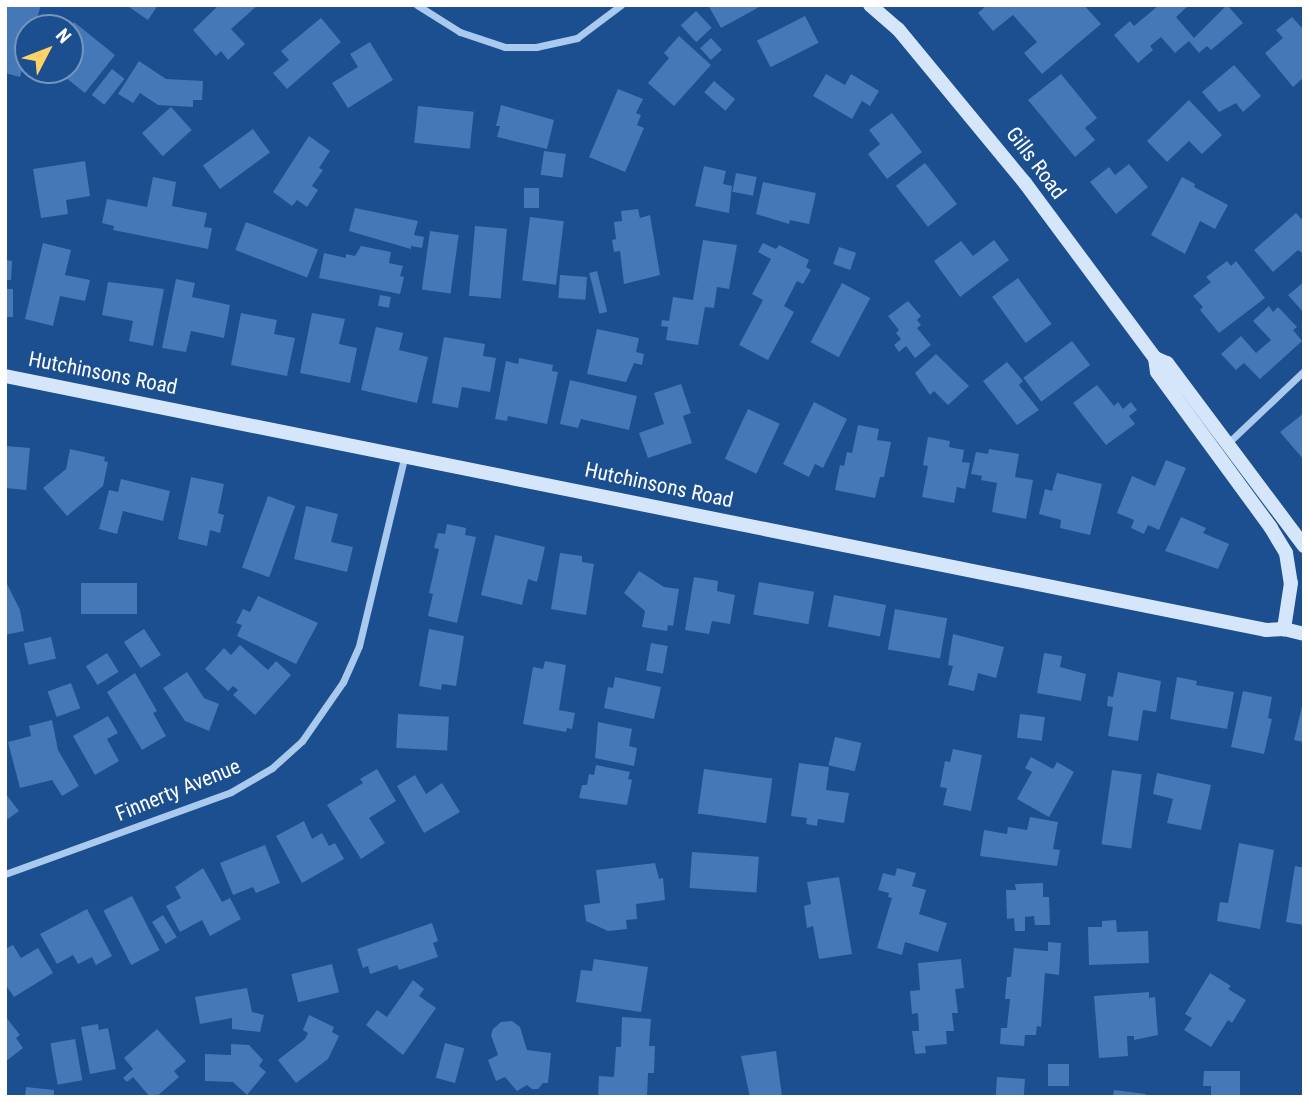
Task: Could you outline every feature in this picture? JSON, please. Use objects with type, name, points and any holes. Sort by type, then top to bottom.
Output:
[{"type":"street","points":[[417,5],[460,32],[505,47],[536,47],[577,38],[621,5]]},
{"type":"street","name":"Gills Road","points":[[870,5],[898,29],[978,122],[1154,358],[1157,372],[1286,553],[1291,583],[1284,629]]},
{"type":"street","name":"Gills Road","points":[[1154,358],[1167,363],[1304,546]]},
{"type":"street","points":[[1228,443],[1304,371]]},
{"type":"street","name":"Hutchinsons Road","points":[[5,376],[1266,630],[1284,629],[1304,634]]},
{"type":"street","name":"Finnerty Avenue","points":[[5,874],[230,792],[272,768],[302,741],[343,682],[359,646],[405,455]]},
{"type":"building","points":[[5,5],[41,5],[38,14],[14,14],[14,75],[5,73]]},
{"type":"building","points":[[126,5],[158,5],[148,20]]},
{"type":"building","points":[[219,5],[258,5],[231,29],[245,44],[228,60],[221,51],[216,56],[193,30]]},
{"type":"building","points":[[708,5],[763,5],[721,28]]},
{"type":"building","points":[[987,5],[1084,5],[1101,24],[1042,74],[1024,53],[1037,42],[1013,15],[993,31],[978,13]]},
{"type":"building","points":[[1159,5],[1189,5],[1176,17],[1194,38],[1227,5],[1243,23],[1211,50],[1207,46],[1199,53],[1189,41],[1175,53],[1161,37],[1150,46],[1153,50],[1138,63],[1114,35],[1130,21],[1134,26]]},
{"type":"building","points":[[696,11],[712,28],[696,42],[681,25]]},
{"type":"building","points":[[805,16],[819,43],[771,67],[757,41]]},
{"type":"building","points":[[1292,17],[1304,30],[1304,77],[1293,87],[1265,53],[1283,38],[1276,30]]},
{"type":"building","points":[[321,18],[341,42],[287,89],[273,73],[289,60],[281,51]]},
{"type":"building","points":[[84,30],[115,55],[85,93],[74,84],[84,84]]},
{"type":"building","points":[[679,36],[711,65],[674,106],[648,83],[669,58],[664,53]]},
{"type":"building","points":[[711,38],[722,50],[711,60],[700,48]]},
{"type":"building","points":[[370,42],[393,80],[348,108],[332,83],[358,67],[350,54]]},
{"type":"building","points":[[139,61],[166,79],[203,81],[202,100],[193,100],[193,107],[158,105],[140,93],[133,103],[118,94]]},
{"type":"building","points":[[1234,65],[1261,96],[1243,112],[1236,103],[1219,112],[1202,92]]},
{"type":"building","points":[[112,69],[125,79],[104,105],[92,95]]},
{"type":"building","points":[[826,74],[845,85],[851,74],[879,91],[870,106],[862,101],[852,119],[813,96]]},
{"type":"building","points":[[1061,74],[1097,118],[1085,128],[1095,140],[1075,157],[1028,100]]},
{"type":"building","points":[[714,81],[735,99],[725,111],[704,92]]},
{"type":"building","points":[[618,89],[643,99],[636,113],[641,115],[637,125],[644,128],[625,172],[589,157]]},
{"type":"building","points":[[1189,100],[1222,135],[1202,154],[1189,141],[1167,162],[1147,141]]},
{"type":"building","points":[[501,105],[554,120],[547,149],[497,137],[500,126],[496,126]]},
{"type":"building","points":[[418,106],[474,112],[470,149],[414,143]]},
{"type":"building","points":[[171,107],[192,130],[163,156],[142,133]]},
{"type":"building","points":[[892,113],[922,152],[887,179],[868,154],[880,144],[869,130]]},
{"type":"building","points":[[253,129],[270,152],[220,189],[203,165]]},
{"type":"building","points":[[309,136],[330,151],[319,168],[323,170],[312,186],[318,190],[307,207],[297,200],[292,206],[273,192]]},
{"type":"building","points":[[544,151],[566,154],[562,178],[541,175]]},
{"type":"building","points":[[85,161],[90,196],[66,200],[68,214],[41,218],[33,169]]},
{"type":"building","points":[[925,163],[957,204],[928,227],[896,186]]},
{"type":"building","points":[[1129,164],[1148,187],[1116,214],[1090,182],[1109,167],[1115,175]]},
{"type":"building","points":[[704,166],[726,171],[723,184],[732,186],[729,213],[695,206]]},
{"type":"building","points":[[736,173],[757,177],[753,196],[732,192]]},
{"type":"building","points":[[153,177],[176,182],[172,206],[207,213],[204,227],[212,228],[208,249],[113,230],[114,226],[102,223],[107,199],[147,207]]},
{"type":"building","points":[[1182,177],[1195,184],[1194,187],[1228,205],[1215,229],[1200,221],[1185,254],[1151,235]]},
{"type":"building","points":[[763,182],[816,193],[809,224],[790,220],[789,224],[756,214]]},
{"type":"building","points":[[524,188],[539,188],[539,208],[524,208]]},
{"type":"building","points":[[355,208],[418,221],[414,235],[424,237],[422,248],[411,246],[411,249],[349,231]]},
{"type":"building","points":[[638,209],[640,218],[650,215],[660,275],[624,284],[620,251],[614,252],[612,240],[616,239],[614,222],[622,221],[621,211]]},
{"type":"building","points":[[1296,213],[1304,222],[1304,254],[1298,250],[1273,272],[1254,250]]},
{"type":"building","points":[[530,217],[564,221],[556,285],[522,281]]},
{"type":"building","points":[[246,222],[318,250],[307,278],[235,250]]},
{"type":"building","points":[[475,226],[507,229],[501,299],[469,296]]},
{"type":"building","points":[[430,231],[459,235],[451,293],[422,289]]},
{"type":"building","points":[[703,240],[737,245],[729,289],[717,287],[714,308],[705,307],[698,345],[666,340],[668,327],[661,326],[662,320],[669,321],[673,297],[693,300]]},
{"type":"building","points":[[994,240],[1009,260],[960,297],[934,261],[961,241],[973,256]]},
{"type":"building","points":[[43,243],[71,250],[65,275],[90,280],[85,301],[60,296],[53,326],[25,319]]},
{"type":"building","points":[[763,243],[776,249],[779,245],[809,260],[806,267],[811,270],[803,284],[797,281],[784,306],[794,312],[768,360],[739,345],[763,300],[752,294],[771,259],[758,252]]},
{"type":"building","points":[[361,246],[391,252],[389,263],[403,266],[400,276],[404,277],[400,294],[319,278],[324,253],[346,258],[346,254],[355,256]]},
{"type":"building","points":[[839,247],[856,253],[850,270],[833,264]]},
{"type":"building","points":[[5,260],[12,261],[11,280],[5,280]]},
{"type":"building","points":[[1227,261],[1231,266],[1236,261],[1265,298],[1219,333],[1200,310],[1203,307],[1193,296],[1211,282],[1206,277]]},
{"type":"building","points":[[597,271],[607,312],[599,314],[589,273]]},
{"type":"building","points":[[560,275],[587,277],[585,300],[558,298]]},
{"type":"building","points":[[1018,278],[1052,324],[1026,343],[992,297]]},
{"type":"building","points":[[176,279],[195,283],[192,297],[230,305],[224,338],[191,331],[186,352],[162,348]]},
{"type":"building","points":[[108,282],[164,289],[153,346],[129,341],[133,321],[102,315]]},
{"type":"building","points":[[1304,282],[1304,313],[1288,295]]},
{"type":"building","points":[[842,283],[870,298],[839,357],[811,342]]},
{"type":"building","points":[[5,289],[13,289],[13,317],[5,317]]},
{"type":"building","points":[[380,295],[391,297],[389,308],[378,306]]},
{"type":"building","points":[[908,301],[921,316],[917,320],[921,325],[917,328],[931,345],[915,358],[906,346],[899,352],[894,345],[901,339],[896,333],[899,330],[888,316]]},
{"type":"building","points":[[1269,306],[1273,312],[1278,307],[1297,327],[1293,330],[1302,341],[1260,379],[1244,363],[1236,370],[1221,354],[1241,336],[1256,353],[1271,340],[1253,321]]},
{"type":"building","points":[[241,313],[277,320],[274,334],[295,338],[287,376],[231,365]]},
{"type":"building","points":[[312,313],[345,319],[339,344],[357,348],[350,383],[300,373]]},
{"type":"building","points":[[376,327],[403,333],[399,350],[428,357],[417,403],[361,390]]},
{"type":"building","points":[[597,329],[639,338],[636,352],[644,354],[642,365],[634,363],[626,382],[587,374]]},
{"type":"building","points":[[444,337],[485,344],[483,356],[496,358],[490,392],[462,387],[458,408],[432,403]]},
{"type":"building","points":[[1072,341],[1090,365],[1041,402],[1023,378]]},
{"type":"building","points":[[936,354],[969,386],[948,405],[934,391],[930,395],[915,373]]},
{"type":"building","points":[[519,358],[553,365],[552,371],[558,372],[547,424],[508,416],[507,421],[495,419],[506,361],[518,364]]},
{"type":"building","points":[[1007,362],[1023,381],[1019,385],[1039,410],[1017,425],[983,381]]},
{"type":"building","points":[[570,380],[637,396],[629,430],[581,419],[578,428],[560,424]]},
{"type":"building","points":[[681,384],[691,413],[683,416],[692,443],[648,458],[639,433],[664,424],[654,393]]},
{"type":"building","points":[[1097,385],[1114,406],[1118,402],[1123,409],[1131,402],[1137,410],[1129,416],[1135,424],[1106,445],[1073,403]]},
{"type":"building","points":[[814,402],[847,419],[823,468],[815,464],[809,477],[783,464]]},
{"type":"building","points":[[748,409],[780,424],[756,474],[725,459]]},
{"type":"building","points":[[1304,413],[1304,460],[1280,432]]},
{"type":"building","points":[[858,425],[879,429],[877,440],[891,442],[884,477],[880,477],[875,498],[835,490],[840,465],[844,466],[847,452],[852,453]]},
{"type":"building","points":[[928,437],[950,441],[949,447],[964,450],[962,462],[970,463],[965,489],[957,487],[954,503],[922,497],[928,466],[923,465]]},
{"type":"building","points":[[6,446],[30,448],[26,490],[5,488]]},
{"type":"building","points":[[70,449],[105,457],[104,461],[108,462],[103,486],[67,516],[43,488],[66,469]]},
{"type":"building","points":[[989,449],[1019,454],[1015,477],[1033,480],[1026,519],[992,512],[997,483],[981,480],[982,476],[971,474],[976,452],[988,454]]},
{"type":"building","points":[[1166,460],[1186,468],[1159,530],[1148,525],[1144,534],[1131,528],[1134,520],[1117,513],[1132,476],[1155,486]]},
{"type":"building","points":[[1057,473],[1102,484],[1090,535],[1060,528],[1061,520],[1039,514],[1045,489],[1052,491]]},
{"type":"building","points":[[191,477],[224,484],[218,513],[224,515],[220,533],[210,530],[207,546],[178,539]]},
{"type":"building","points":[[121,479],[170,491],[163,521],[123,511],[117,534],[99,529],[109,490],[118,492]]},
{"type":"building","points":[[268,496],[295,506],[269,577],[242,567]]},
{"type":"building","points":[[306,506],[338,514],[331,542],[353,547],[347,572],[294,559]]},
{"type":"building","points":[[1181,517],[1206,528],[1203,533],[1229,544],[1218,569],[1165,551]]},
{"type":"building","points":[[447,524],[466,528],[465,535],[476,537],[457,623],[428,616],[433,594],[429,593],[439,549],[434,548],[438,533],[445,534]]},
{"type":"building","points":[[495,535],[545,547],[537,582],[528,579],[522,605],[481,595]]},
{"type":"building","points":[[560,553],[582,556],[582,562],[594,564],[586,615],[551,609]]},
{"type":"building","points":[[639,571],[664,587],[679,589],[673,626],[668,625],[667,631],[642,627],[645,611],[624,593]]},
{"type":"building","points":[[694,577],[718,581],[717,591],[735,595],[730,624],[712,621],[709,634],[685,630]]},
{"type":"building","points":[[5,580],[20,610],[24,631],[5,635]]},
{"type":"building","points":[[759,582],[814,592],[808,624],[753,614]]},
{"type":"building","points":[[81,583],[137,583],[137,614],[81,614]]},
{"type":"building","points":[[834,595],[886,605],[880,637],[828,626]]},
{"type":"building","points":[[258,596],[318,623],[296,664],[237,636],[242,625],[236,623],[243,609],[250,612]]},
{"type":"building","points":[[895,609],[947,618],[940,659],[888,649]]},
{"type":"building","points":[[144,629],[161,655],[141,668],[124,642]]},
{"type":"building","points":[[429,629],[464,636],[456,686],[442,684],[441,690],[419,686]]},
{"type":"building","points":[[953,634],[1004,647],[996,678],[978,673],[974,691],[948,685],[953,666],[948,665]]},
{"type":"building","points":[[51,637],[56,658],[29,665],[24,643]]},
{"type":"building","points":[[651,643],[668,646],[663,674],[646,671]]},
{"type":"building","points":[[240,645],[268,670],[276,661],[291,675],[255,715],[233,695],[238,690],[233,686],[228,691],[205,669],[224,648],[231,655]]},
{"type":"building","points":[[107,653],[119,672],[97,685],[86,666]]},
{"type":"building","points":[[1044,653],[1062,656],[1060,667],[1086,674],[1081,701],[1037,693]]},
{"type":"building","points":[[545,661],[566,665],[559,710],[575,713],[572,729],[567,728],[566,732],[523,724],[533,667],[543,669]]},
{"type":"building","points":[[187,672],[204,698],[219,704],[209,731],[185,721],[163,688]]},
{"type":"building","points":[[1118,672],[1161,681],[1156,712],[1143,710],[1138,741],[1108,736],[1113,707],[1107,706],[1108,696],[1113,697]]},
{"type":"building","points":[[135,673],[157,711],[153,713],[166,736],[142,750],[107,692]]},
{"type":"building","points":[[615,677],[661,687],[654,719],[604,708],[608,687],[613,688]]},
{"type":"building","points":[[1177,677],[1197,681],[1196,685],[1234,692],[1227,729],[1170,719]]},
{"type":"building","points":[[71,683],[80,708],[57,717],[48,692]]},
{"type":"building","points":[[1243,691],[1272,697],[1268,718],[1272,719],[1264,754],[1231,747]]},
{"type":"building","points":[[1304,703],[1304,742],[1294,740]]},
{"type":"building","points":[[398,714],[449,717],[447,751],[396,748]]},
{"type":"building","points":[[1020,714],[1045,717],[1042,741],[1017,738]]},
{"type":"building","points":[[108,716],[118,733],[107,739],[119,761],[95,775],[73,736]]},
{"type":"building","points":[[52,720],[58,750],[79,786],[62,796],[52,780],[20,788],[8,742],[31,736],[29,726]]},
{"type":"building","points":[[598,722],[632,729],[629,746],[637,748],[634,766],[595,758]]},
{"type":"building","points":[[835,737],[861,743],[855,771],[828,765]]},
{"type":"building","points":[[953,749],[982,755],[971,811],[943,805],[947,788],[940,787],[945,761],[950,762]]},
{"type":"building","points":[[1031,757],[1053,769],[1057,762],[1074,772],[1049,817],[1017,799],[1032,772],[1025,768]]},
{"type":"building","points":[[799,763],[829,767],[826,790],[849,793],[844,823],[818,819],[817,826],[806,824],[807,818],[791,816]]},
{"type":"building","points":[[596,765],[630,772],[628,779],[632,780],[627,805],[579,798],[582,785],[587,785],[589,774],[594,775]]},
{"type":"building","points":[[377,769],[396,801],[369,818],[385,843],[361,859],[327,805],[363,783],[360,779]]},
{"type":"building","points":[[704,769],[772,779],[766,823],[698,814]]},
{"type":"building","points":[[1112,770],[1142,774],[1131,848],[1102,844]]},
{"type":"building","points":[[1157,773],[1211,785],[1201,830],[1167,823],[1173,799],[1153,794]]},
{"type":"building","points":[[415,775],[426,794],[442,783],[460,812],[424,833],[397,786]]},
{"type":"building","points":[[5,793],[19,811],[5,821]]},
{"type":"building","points":[[1030,817],[1058,822],[1053,849],[1060,850],[1057,866],[980,856],[984,830],[1007,834],[1008,827],[1027,830]]},
{"type":"building","points":[[304,821],[312,839],[322,833],[329,846],[335,843],[344,859],[302,883],[276,836]]},
{"type":"building","points":[[1239,843],[1274,850],[1260,929],[1217,921],[1220,902],[1228,903]]},
{"type":"building","points":[[265,845],[280,883],[256,893],[253,887],[233,895],[220,863]]},
{"type":"building","points":[[692,852],[759,857],[756,893],[689,888]]},
{"type":"building","points":[[655,863],[659,879],[663,878],[665,900],[636,904],[637,919],[626,920],[627,929],[608,931],[586,921],[584,905],[600,903],[596,870]]},
{"type":"building","points":[[1295,866],[1304,868],[1304,925],[1286,922]]},
{"type":"building","points":[[203,868],[222,902],[230,898],[241,919],[210,936],[202,920],[180,932],[166,906],[181,898],[175,887]]},
{"type":"building","points":[[897,868],[916,873],[912,886],[926,890],[919,914],[947,923],[938,952],[905,942],[902,955],[877,948],[892,898],[888,897],[889,893],[878,890],[883,873],[895,876]]},
{"type":"building","points":[[839,877],[852,954],[819,959],[813,926],[807,928],[804,906],[811,904],[807,882]]},
{"type":"building","points":[[1043,883],[1043,897],[1049,897],[1050,925],[1035,925],[1034,916],[1025,917],[1025,931],[1015,931],[1014,918],[1007,919],[1006,890],[1016,890],[1015,884]]},
{"type":"building","points":[[132,896],[160,950],[131,965],[103,911]]},
{"type":"building","points":[[87,909],[112,956],[96,965],[92,957],[78,964],[73,955],[57,964],[40,934]]},
{"type":"building","points":[[163,915],[177,937],[166,944],[152,922]]},
{"type":"building","points":[[1116,920],[1117,932],[1148,931],[1149,963],[1089,965],[1088,927],[1102,927],[1102,921]]},
{"type":"building","points":[[432,923],[438,941],[433,943],[438,957],[399,970],[397,965],[370,974],[368,966],[363,968],[357,949]]},
{"type":"building","points":[[1048,942],[1061,943],[1059,975],[1045,973],[1041,1027],[1037,1026],[1036,1035],[1025,1035],[1024,1046],[1000,1044],[1001,1028],[1007,1028],[1010,999],[1005,999],[1014,948],[1048,951]]},
{"type":"building","points":[[13,945],[21,958],[38,948],[53,973],[14,997],[5,984],[5,949]]},
{"type":"building","points":[[594,959],[648,967],[641,1012],[576,1002],[581,970],[592,971]]},
{"type":"building","points":[[961,959],[964,988],[955,989],[958,1013],[952,1013],[954,1031],[946,1031],[947,1044],[925,1046],[926,1053],[915,1054],[912,1031],[919,1031],[918,1013],[912,1014],[910,991],[920,990],[918,963]]},
{"type":"building","points":[[332,964],[339,992],[298,1002],[291,974]]},
{"type":"building","points":[[1210,973],[1231,986],[1228,989],[1246,1000],[1232,1023],[1228,1020],[1211,1047],[1184,1030],[1192,1018],[1185,1014]]},
{"type":"building","points":[[413,980],[424,989],[419,996],[436,1008],[403,1055],[366,1025],[377,1010],[387,1017]]},
{"type":"building","points":[[247,988],[252,1012],[264,1015],[260,1032],[232,1029],[232,1018],[200,1024],[195,997]]},
{"type":"building","points":[[1149,992],[1149,998],[1155,997],[1158,1035],[1134,1040],[1134,1036],[1127,1036],[1128,1056],[1099,1058],[1094,996]]},
{"type":"building","points":[[309,1015],[334,1027],[332,1032],[339,1036],[328,1059],[296,1083],[278,1060],[305,1039],[308,1033],[303,1030]]},
{"type":"building","points":[[5,1016],[20,1035],[16,1038],[23,1048],[5,1062]]},
{"type":"building","points":[[622,1017],[651,1019],[649,1046],[655,1046],[654,1073],[648,1073],[647,1097],[598,1097],[599,1076],[614,1077],[616,1047],[621,1047]]},
{"type":"building","points":[[512,1021],[520,1027],[527,1050],[551,1053],[548,1083],[543,1083],[538,1089],[527,1085],[517,1091],[505,1077],[496,1081],[488,1060],[498,1055],[491,1035],[501,1022]]},
{"type":"building","points":[[98,1024],[99,1030],[108,1028],[116,1069],[90,1074],[81,1027]]},
{"type":"building","points":[[157,1029],[186,1061],[174,1071],[179,1077],[156,1097],[150,1097],[133,1077],[127,1082],[123,1078],[133,1069],[124,1058]]},
{"type":"building","points":[[75,1039],[82,1080],[58,1085],[50,1043]]},
{"type":"building","points":[[445,1043],[464,1048],[455,1083],[436,1078]]},
{"type":"building","points":[[231,1044],[249,1045],[263,1060],[259,1066],[266,1072],[247,1095],[233,1082],[205,1081],[205,1054],[231,1055]]},
{"type":"building","points":[[776,1051],[782,1097],[750,1097],[741,1056]]},
{"type":"building","points":[[1048,1064],[1069,1064],[1069,1086],[1048,1086]]},
{"type":"building","points":[[1204,1071],[1240,1071],[1240,1097],[1211,1097],[1211,1086],[1203,1086]]},
{"type":"building","points":[[997,1077],[1025,1079],[1024,1097],[996,1097]]},
{"type":"building","points":[[26,1087],[54,1090],[54,1097],[25,1097]]},
{"type":"building","points":[[1114,1090],[1146,1094],[1146,1097],[1113,1097]]}]
